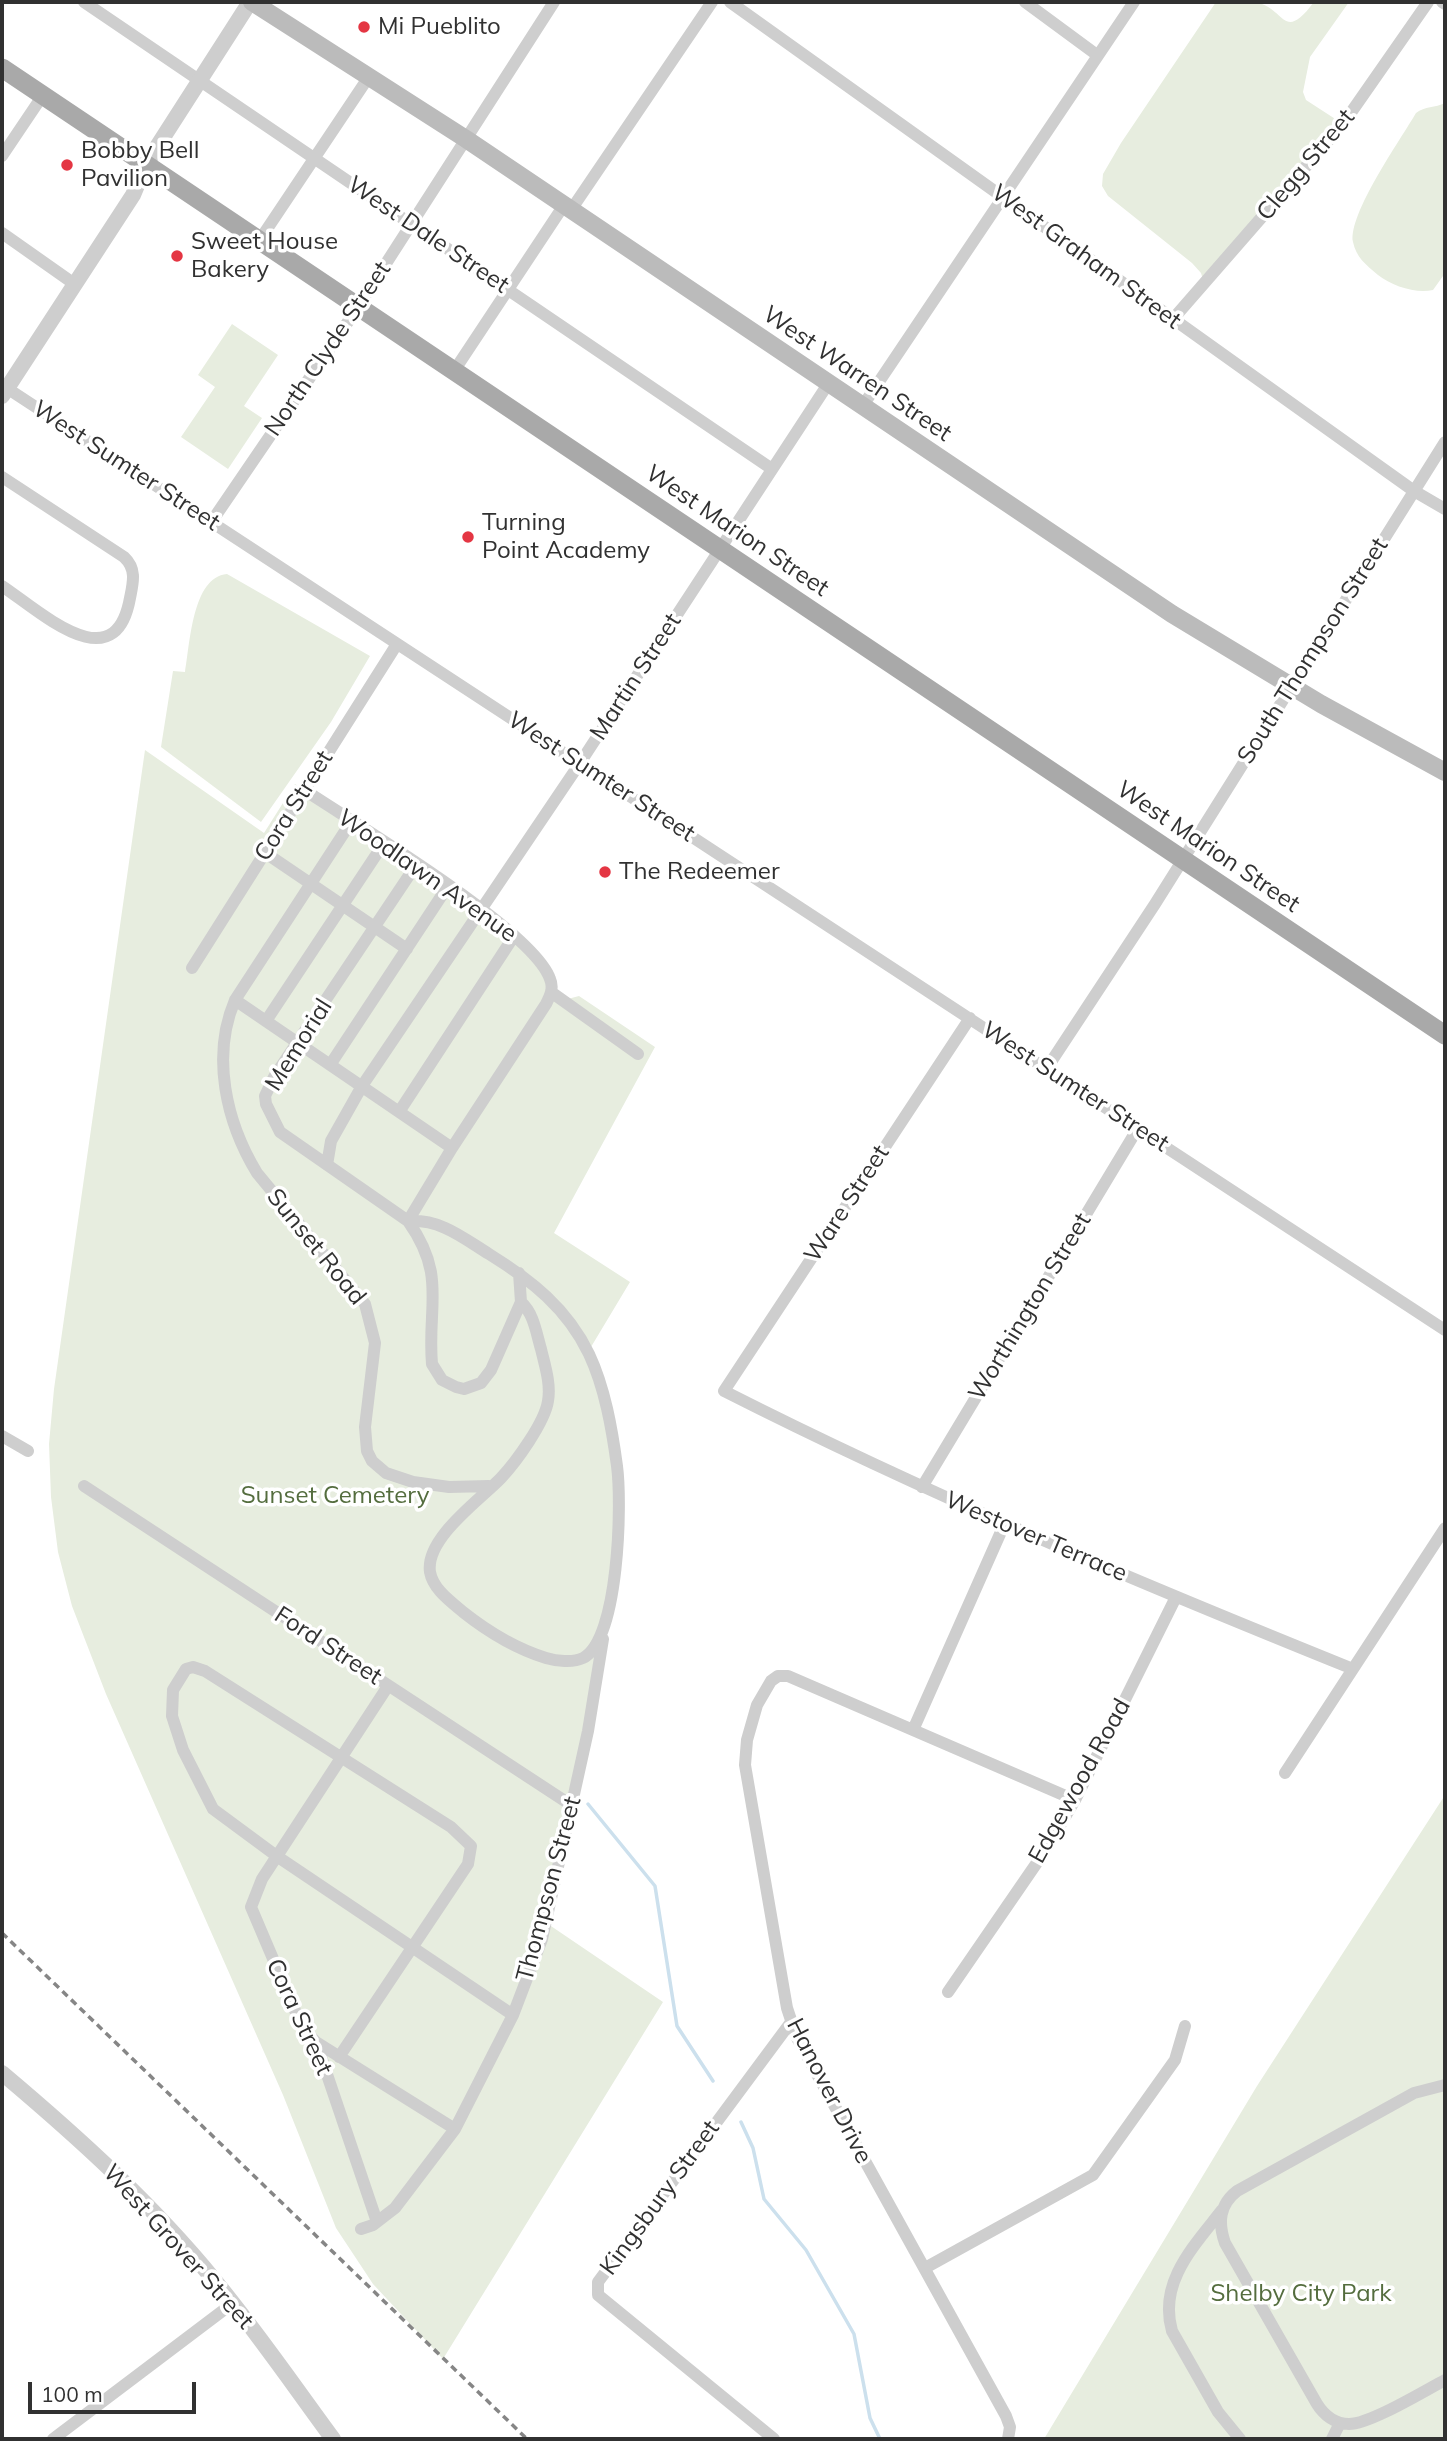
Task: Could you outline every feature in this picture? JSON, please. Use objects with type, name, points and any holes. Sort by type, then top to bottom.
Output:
[{"type":"main road","name":"West Warren Street","points":[[251,2],[466,139],[1172,614],[1290,686],[1445,772]]},
{"type":"main road","name":"West Marion Street","points":[[2,68],[1445,1035]]},
{"type":"street","name":"West Dale Street","points":[[84,2],[772,469]]},
{"type":"street","points":[[3,389],[134,195],[145,164],[251,2]]},
{"type":"street","name":"North Clyde Street","points":[[212,522],[358,307],[554,2]]},
{"type":"street","points":[[454,371],[508,290],[712,2]]},
{"type":"street","name":"West Graham Street","points":[[730,2],[1414,491],[1445,509]]},
{"type":"street","points":[[1025,2],[1097,55]]},
{"type":"street","points":[[862,407],[1134,2]]},
{"type":"street","name":"Clegg Street","points":[[1173,319],[1343,124],[1428,2]]},
{"type":"street","points":[[259,241],[368,78]]},
{"type":"street","points":[[2,156],[43,95]]},
{"type":"street","points":[[2,233],[74,282]]},
{"type":"street","name":"Martin Street","points":[[327,1165],[331,1142],[362,1086],[580,763],[828,384]]},
{"type":"street","name":"West Sumter Street","points":[[3,389],[134,471],[1445,1330]]},
{"type":"street","name":"South Thompson Street","points":[[1047,1068],[1445,442]]},
{"type":"street","points":[[2,477],[119,553],[128,561],[134,576],[123,623],[110,638],[98,640],[71,632],[2,586]]},
{"type":"street","name":"Cora Street","points":[[192,968],[397,644]]},
{"type":"street","name":"Woodlawn Avenue","points":[[303,789],[481,908],[514,936],[545,968],[550,978],[551,992]]},
{"type":"street","name":"Sunset Road","points":[[351,822],[235,1000],[225,1027],[222,1051],[234,1130],[243,1150],[274,1196],[365,1304],[375,1343],[365,1439],[372,1461],[386,1473],[414,1482],[449,1487],[489,1486]]},
{"type":"street","points":[[266,1021],[384,843]]},
{"type":"street","points":[[264,852],[407,949]]},
{"type":"street","name":"Memorial","points":[[408,1221],[284,1136],[268,1111],[268,1088],[416,865]]},
{"type":"street","points":[[330,1065],[449,886]]},
{"type":"street","points":[[399,1112],[514,936]]},
{"type":"street","points":[[519,1273],[521,1302],[491,1370],[481,1383],[464,1389],[442,1380],[432,1364],[433,1274],[422,1240],[408,1221],[551,992],[638,1054]]},
{"type":"street","points":[[235,1000],[452,1148]]},
{"type":"street","name":"Ware Street","points":[[724,1391],[970,1018]]},
{"type":"street","name":"Worthington Street","points":[[922,1487],[1138,1128]]},
{"type":"street","name":"Thompson Street","points":[[361,2229],[377,2222],[395,2208],[455,2129],[513,2015],[542,1939],[588,1731],[618,1559],[619,1484],[609,1417],[598,1374],[577,1332],[549,1297],[519,1273],[444,1226],[428,1221],[408,1221]]},
{"type":"street","points":[[489,1486],[504,1475],[521,1451],[548,1402],[547,1376],[532,1317],[521,1302]]},
{"type":"street","name":"Westover Terrace","points":[[724,1391],[1004,1525],[1353,1669]]},
{"type":"street","points":[[2,1436],[28,1451]]},
{"type":"street","name":"Ford Street","points":[[84,1486],[572,1805]]},
{"type":"street","name":"Thompson Street","points":[[489,1486],[433,1551],[430,1573],[438,1590],[467,1615],[502,1638],[549,1659],[583,1658],[597,1645],[606,1622]]},
{"type":"street","points":[[1004,1525],[914,1730],[1075,1800]]},
{"type":"street","points":[[1284,1773],[1445,1528]]},
{"type":"street","name":"Edgewood Road","points":[[948,1992],[1045,1851],[1075,1800],[1176,1597]]},
{"type":"street","points":[[339,2057],[412,1947],[471,1858],[471,1846],[451,1827],[246,1697],[193,1667],[186,1669],[177,1679],[171,1703],[172,1716],[183,1750],[213,1809],[278,1857],[412,1947],[513,2015]]},
{"type":"street","name":"Hanover Drive","points":[[914,1730],[802,1681],[778,1676],[771,1681],[757,1704],[747,1740],[745,1765],[776,1954],[791,2022],[823,2087],[1006,2416],[1010,2427],[1008,2439]]},
{"type":"street","name":"Cora Street","points":[[377,2222],[316,2042],[302,2026],[253,1916],[251,1900],[388,1686]]},
{"type":"street","name":"Kingsbury Street","points":[[774,2439],[598,2295],[598,2283],[791,2022]]},
{"type":"street","points":[[925,2268],[1093,2175],[1175,2060],[1185,2026]]},
{"type":"street","points":[[316,2042],[455,2129]]},
{"type":"street","name":"West Grover Street","points":[[2,2073],[113,2170],[233,2303],[332,2439]]},
{"type":"street","points":[[1240,2439],[1218,2413],[1172,2331],[1168,2317],[1169,2299],[1180,2264],[1237,2191],[1414,2093],[1445,2085]]},
{"type":"street","points":[[1222,2210],[1220,2223],[1225,2243],[1317,2404],[1327,2416],[1340,2423],[1366,2420],[1445,2380]]},
{"type":"street","points":[[53,2439],[233,2303]]},
{"type":"street","points":[[1332,2439],[1340,2423]]},
{"type":"green space","points":[[1216,2],[1256,2],[1290,22],[1304,14],[1314,2],[1349,2],[1310,57],[1303,92],[1306,100],[1343,124],[1204,283],[1201,273],[1192,263],[1108,196],[1102,186],[1103,174],[1121,143]]},
{"type":"green space","points":[[1445,103],[1443,276],[1433,290],[1412,290],[1384,279],[1366,264],[1354,247],[1354,229],[1367,196],[1416,113]]},
{"type":"green space","points":[[232,324],[278,355],[244,406],[262,418],[228,469],[181,437],[215,387],[198,375]]},
{"type":"green space","points":[[227,574],[370,656],[331,722],[261,822],[161,747],[173,671],[185,672],[191,630],[200,599],[215,578]]},
{"type":"green space","name":"Sunset Cemetery","points":[[145,750],[264,833],[295,784],[481,908],[521,941],[564,1000],[579,996],[655,1047],[554,1233],[630,1282],[588,1352],[609,1417],[618,1559],[545,1922],[663,2002],[443,2359],[373,2284],[336,2228],[283,2095],[106,1694],[72,1606],[58,1552],[51,1497],[49,1444],[54,1389]]},
{"type":"green space","name":"Shelby City Park","points":[[1445,1795],[1445,2439],[1044,2439],[1257,2086]]},
{"type":"waterway","points":[[588,1804],[655,1886],[677,2026],[713,2081]]},
{"type":"waterway","points":[[741,2122],[753,2148],[764,2199],[806,2250],[854,2334],[870,2418],[880,2439]]},
{"type":"railway","points":[[2,1933],[527,2439]]},
{"type":"place","name":"Mi Pueblito","points":[[364,27]]},
{"type":"place","name":"Bobby Bell Pavilion","points":[[67,165]]},
{"type":"place","name":"Sweet House Bakery","points":[[177,256]]},
{"type":"place","name":"Turning Point Academy","points":[[468,537]]},
{"type":"place","name":"The Redeemer","points":[[605,872]]}]
